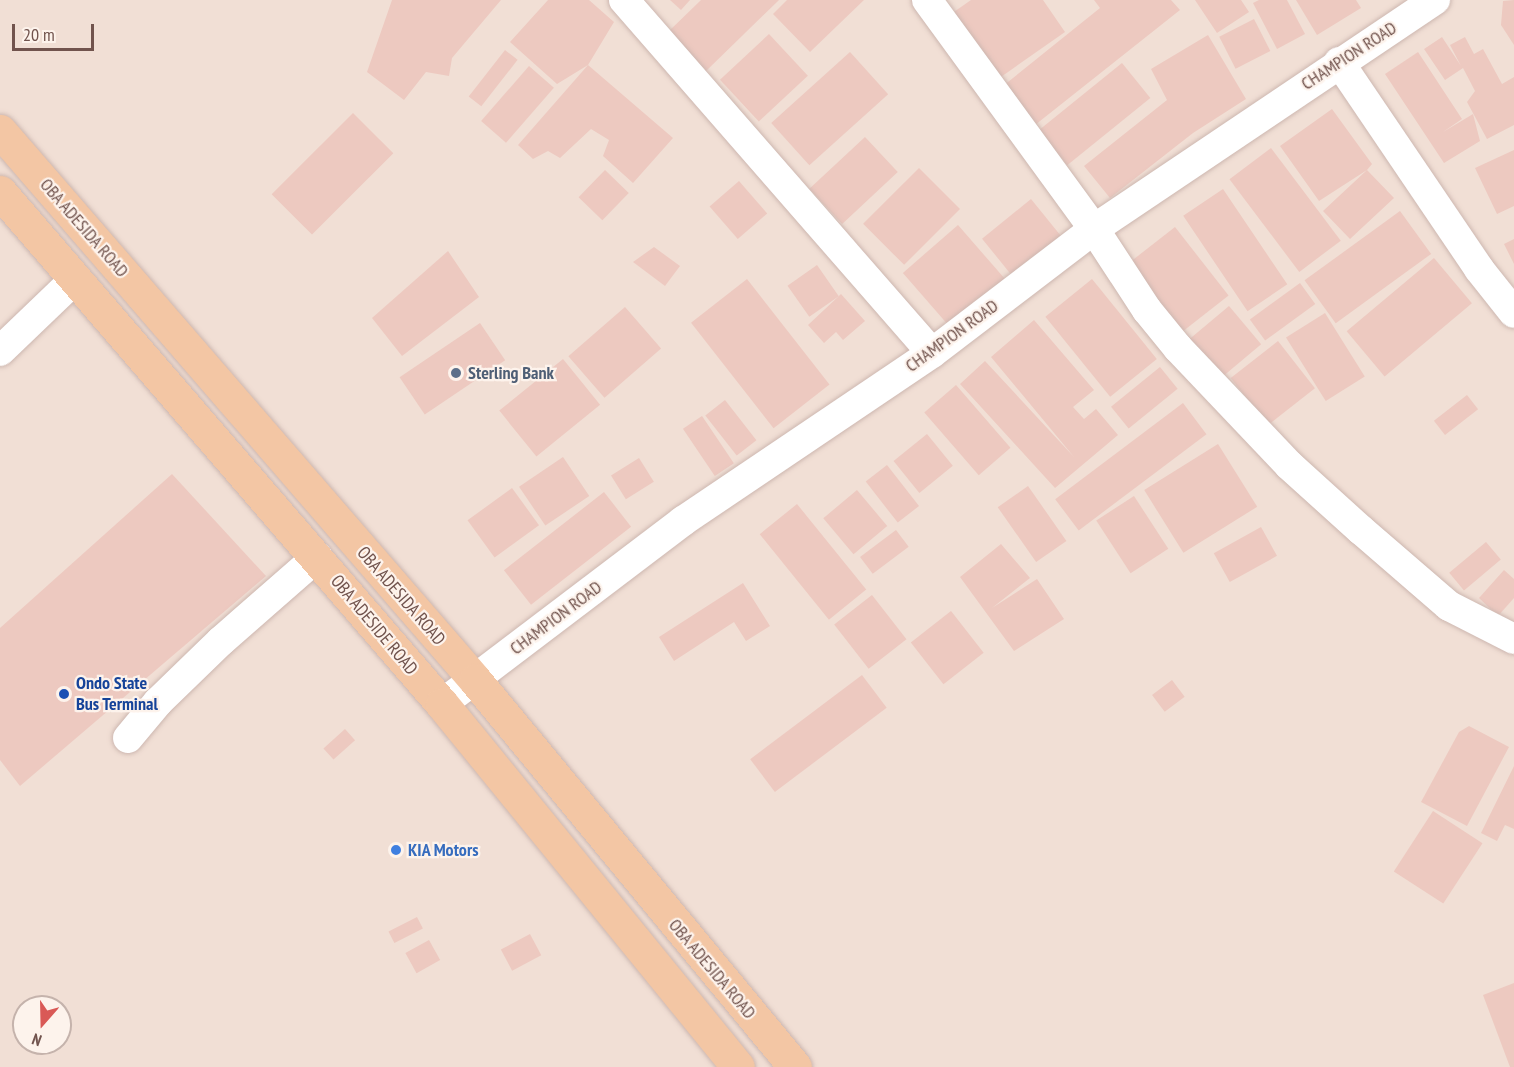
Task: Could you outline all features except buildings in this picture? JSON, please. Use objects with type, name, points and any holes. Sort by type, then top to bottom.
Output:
[{"type":"main road","name":"OBA ADESIDA ROAD","points":[[0,131],[475,680],[795,1067]]},
{"type":"main road","name":"OBA ADESIDE ROAD","points":[[0,192],[442,704],[738,1067]]},
{"type":"street","points":[[624,0],[932,353]]},
{"type":"street","name":"CHAMPION ROAD","points":[[442,704],[683,521],[932,353],[1094,229],[1339,62],[1435,0]]},
{"type":"street","points":[[941,5],[1153,318],[1289,465],[1449,606],[1514,639]]},
{"type":"street","points":[[1339,62],[1479,269],[1514,313]]},
{"type":"street","points":[[0,351],[75,279]]},
{"type":"street","points":[[128,738],[158,702],[221,641],[316,557]]},
{"type":"shaded area","points":[[0,0],[1514,0],[1514,1067],[0,1067]]},
{"type":"place","name":"Sterling Bank","points":[[456,373]]},
{"type":"place","name":"Ondo State Bus Terminal","points":[[64,694]]},
{"type":"place","name":"KIA Motors","points":[[396,850]]}]
